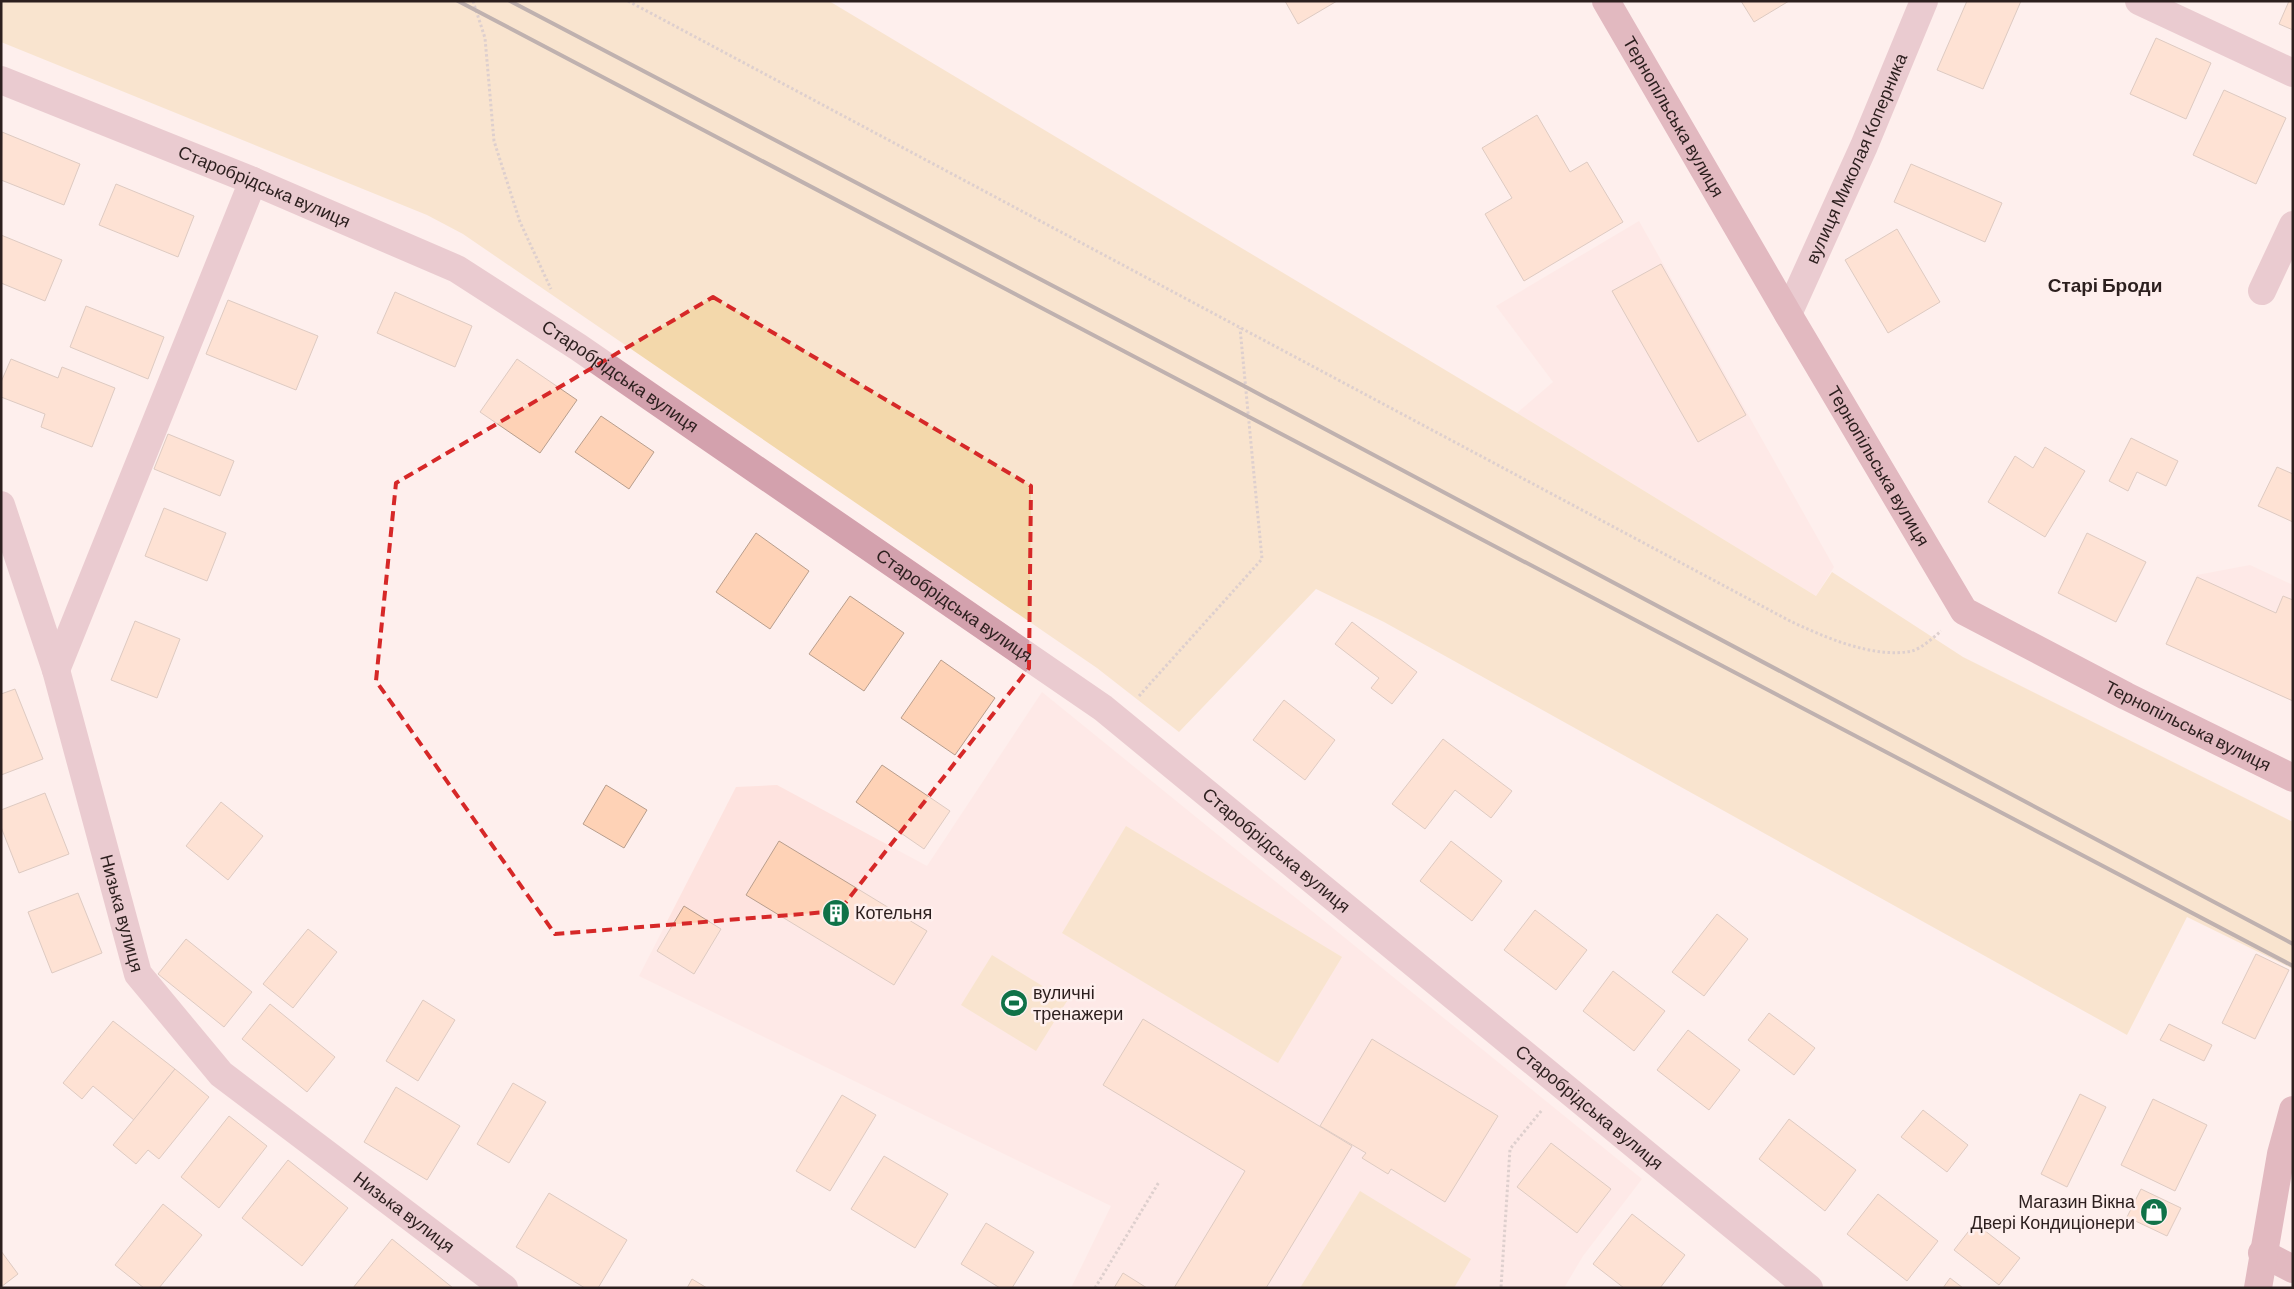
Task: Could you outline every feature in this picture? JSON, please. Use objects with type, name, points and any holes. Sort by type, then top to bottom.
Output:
[{"type":"main road","name":"Тернопільська вулиця","points":[[1606,1],[1964,611],[2126,696],[2293,778]]},
{"type":"main road","points":[[2258,1288],[2262,1253],[2281,1154],[2293,1110]]},
{"type":"main road","points":[[2262,1253],[2293,1269]]},
{"type":"street","name":"вулиця Миколая Коперника","points":[[1788,314],[1864,146],[1924,1]]},
{"type":"street","points":[[2139,1],[2293,73]]},
{"type":"street","name":"Старобрідська вулиця","points":[[1,80],[253,181],[457,269],[578,347],[1103,708],[1808,1288]]},
{"type":"street","points":[[56,670],[253,181]]},
{"type":"street","points":[[2262,292],[2293,225]]},
{"type":"street","name":"Низька вулиця","points":[[1,505],[56,670],[138,974],[221,1074],[504,1288]]},
{"type":"path","points":[[473,1],[485,38],[494,141],[520,222],[553,293]]},
{"type":"path","points":[[628,1],[1781,616],[1832,640],[1879,651],[1913,650],[1933,638],[1964,611]]},
{"type":"path","points":[[1103,708],[1137,699],[1262,559],[1240,328]]},
{"type":"path","points":[[1501,1287],[1510,1149],[1542,1109]]},
{"type":"path","points":[[1095,1288],[1160,1182]]},
{"type":"highlighted area","points":[[713,297],[1031,486],[1029,668],[839,911],[555,934],[376,681],[396,483]]},
{"type":"shaded area","points":[[1,1],[829,1],[1517,413],[1816,596],[1832,572],[1963,657],[2293,822],[2293,969],[2187,917],[2127,1035],[1384,622],[1316,589],[1179,732],[1097,668],[463,234],[427,215],[1,42]]},
{"type":"shaded area","points":[[1639,221],[1834,567],[1816,596],[1517,413],[1553,382],[1496,306]]},
{"type":"shaded area","points":[[2250,565],[2293,585],[2293,701],[2166,643],[2197,575]]},
{"type":"shaded area","points":[[1042,692],[1642,1179],[1583,1256],[1564,1288],[1071,1288],[1111,1206],[639,976],[736,787],[777,785],[927,866]]},
{"type":"shaded area","points":[[1126,826],[1342,957],[1278,1063],[1062,933]]},
{"type":"shaded area","name":"вуличні тренажери","points":[[992,955],[1067,1001],[1036,1051],[961,1005]]},
{"type":"shaded area","points":[[1360,1191],[1471,1259],[1454,1288],[1300,1288]]},
{"type":"building","points":[[1285,1],[1337,1],[1298,24]]},
{"type":"building","points":[[1741,1],[1789,1],[1754,22]]},
{"type":"building","points":[[1967,1],[2021,1],[1983,89],[1937,70]]},
{"type":"building","points":[[2289,1],[2293,1],[2293,30],[2279,24]]},
{"type":"building","points":[[2156,38],[2211,63],[2186,119],[2130,94]]},
{"type":"building","points":[[2224,90],[2286,118],[2256,184],[2193,155]]},
{"type":"building","points":[[1537,115],[1570,172],[1587,162],[1623,222],[1524,281],[1485,214],[1512,198],[1482,148]]},
{"type":"building","points":[[2,132],[80,164],[64,205],[1,180]]},
{"type":"building","points":[[1911,164],[2002,203],[1985,242],[1894,202]]},
{"type":"building","points":[[116,184],[194,216],[178,257],[99,225]]},
{"type":"building","points":[[1897,229],[1940,302],[1888,333],[1845,260]]},
{"type":"building","points":[[1,235],[62,260],[45,301],[1,283]]},
{"type":"building","points":[[1661,264],[1746,415],[1698,442],[1612,291]]},
{"type":"building","points":[[395,292],[472,326],[455,367],[377,333]]},
{"type":"building","points":[[228,300],[318,336],[296,390],[206,354]]},
{"type":"building","points":[[86,306],[164,337],[148,379],[70,347]]},
{"type":"building","points":[[11,359],[58,378],[62,367],[115,388],[92,447],[41,427],[45,414],[1,397],[1,382]]},
{"type":"building","points":[[517,359],[577,400],[540,453],[480,412]]},
{"type":"building","points":[[601,416],[654,452],[629,489],[575,452]]},
{"type":"building","points":[[168,434],[234,461],[220,496],[154,469]]},
{"type":"building","points":[[2131,438],[2178,461],[2166,486],[2137,472],[2128,491],[2109,481]]},
{"type":"building","points":[[2045,447],[2085,471],[2045,537],[1988,502],[2015,456],[2033,468]]},
{"type":"building","points":[[2277,467],[2293,474],[2293,522],[2258,506]]},
{"type":"building","points":[[164,508],[226,533],[207,581],[145,556]]},
{"type":"building","points":[[756,533],[809,571],[770,629],[716,592]]},
{"type":"building","points":[[2087,533],[2146,562],[2116,622],[2058,593]]},
{"type":"building","points":[[2197,577],[2276,613],[2283,596],[2293,600],[2293,701],[2166,644]]},
{"type":"building","points":[[850,596],[904,633],[864,691],[809,654]]},
{"type":"building","points":[[135,621],[180,639],[157,698],[111,680]]},
{"type":"building","points":[[1352,622],[1417,672],[1392,704],[1371,688],[1379,678],[1335,644]]},
{"type":"building","points":[[941,660],[995,698],[955,755],[901,718]]},
{"type":"building","points":[[15,689],[43,759],[1,775],[1,694]]},
{"type":"building","points":[[1284,700],[1335,740],[1305,780],[1253,740]]},
{"type":"building","points":[[1443,739],[1512,791],[1491,818],[1455,790],[1425,829],[1392,804]]},
{"type":"building","points":[[882,765],[950,811],[924,849],[856,802]]},
{"type":"building","points":[[606,785],[647,810],[624,848],[583,824]]},
{"type":"building","points":[[45,793],[69,854],[19,873],[1,827],[1,810]]},
{"type":"building","points":[[221,802],[263,836],[228,880],[186,846]]},
{"type":"building","name":"Котельня","points":[[779,841],[927,931],[894,985],[746,895]]},
{"type":"building","points":[[1451,841],[1502,881],[1472,921],[1420,881]]},
{"type":"building","points":[[78,893],[102,953],[52,973],[28,912]]},
{"type":"building","points":[[684,906],[721,929],[694,974],[657,951]]},
{"type":"building","points":[[1535,910],[1587,950],[1556,990],[1504,950]]},
{"type":"building","points":[[1717,914],[1748,939],[1704,996],[1672,972]]},
{"type":"building","points":[[308,929],[337,952],[293,1008],[263,984]]},
{"type":"building","points":[[186,939],[252,992],[224,1027],[158,974]]},
{"type":"building","points":[[2256,954],[2289,970],[2255,1039],[2222,1023]]},
{"type":"building","points":[[1613,971],[1665,1011],[1634,1051],[1583,1011]]},
{"type":"building","points":[[423,1000],[455,1020],[418,1081],[386,1061]]},
{"type":"building","points":[[270,1004],[335,1057],[307,1092],[242,1039]]},
{"type":"building","points":[[1769,1013],[1815,1048],[1794,1075],[1748,1040]]},
{"type":"building","points":[[1143,1019],[1352,1146],[1266,1288],[1174,1288],[1245,1171],[1103,1085]]},
{"type":"building","points":[[113,1021],[175,1069],[134,1120],[93,1086],[82,1099],[63,1083]]},
{"type":"building","points":[[2169,1024],[2212,1045],[2204,1061],[2160,1040]]},
{"type":"building","points":[[1688,1030],[1740,1070],[1709,1110],[1657,1070]]},
{"type":"building","points":[[1372,1039],[1498,1116],[1445,1202],[1391,1169],[1388,1174],[1362,1158],[1366,1153],[1320,1126]]},
{"type":"building","points":[[175,1069],[209,1097],[159,1159],[148,1150],[136,1164],[113,1145]]},
{"type":"building","points":[[513,1083],[546,1102],[509,1163],[477,1144]]},
{"type":"building","points":[[396,1087],[460,1126],[427,1180],[364,1142]]},
{"type":"building","points":[[2080,1094],[2106,1107],[2067,1187],[2041,1174]]},
{"type":"building","points":[[842,1095],[876,1115],[830,1191],[796,1171]]},
{"type":"building","points":[[2153,1099],[2207,1125],[2175,1191],[2121,1165]]},
{"type":"building","points":[[1923,1110],[1968,1145],[1947,1172],[1901,1137]]},
{"type":"building","points":[[229,1116],[267,1146],[219,1208],[181,1177]]},
{"type":"building","points":[[1789,1119],[1856,1170],[1825,1211],[1759,1159]]},
{"type":"building","points":[[1551,1143],[1611,1189],[1577,1233],[1517,1187]]},
{"type":"building","points":[[884,1156],[948,1194],[915,1248],[851,1209]]},
{"type":"building","points":[[288,1160],[348,1208],[302,1266],[242,1218]]},
{"type":"building","name":"Магазин Вікна Двері Кондиціонери","points":[[2141,1189],[2181,1208],[2167,1236],[2127,1217]]},
{"type":"building","points":[[549,1193],[627,1240],[598,1288],[585,1288],[516,1247]]},
{"type":"building","points":[[1878,1194],[1938,1241],[1907,1281],[1847,1234]]},
{"type":"building","points":[[163,1204],[202,1235],[159,1288],[144,1288],[115,1265]]},
{"type":"building","points":[[1632,1214],[1685,1255],[1660,1288],[1624,1288],[1593,1264]]},
{"type":"building","points":[[986,1223],[1034,1252],[1012,1288],[1000,1288],[961,1264]]},
{"type":"building","points":[[1975,1223],[2020,1258],[1999,1285],[1954,1250]]},
{"type":"building","points":[[392,1239],[453,1288],[353,1288]]},
{"type":"building","points":[[1,1251],[18,1274],[1,1287]]},
{"type":"building","points":[[1123,1273],[1147,1288],[1114,1288]]},
{"type":"building","points":[[1950,1278],[1963,1288],[1943,1288]]},
{"type":"building","points":[[692,1279],[707,1288],[687,1288]]},
{"type":"railway","points":[[458,1],[2293,966]]},
{"type":"railway","points":[[510,1],[1244,386],[2293,944]]},
{"type":"place","name":"Котельня","points":[[836,913]]},
{"type":"place","name":"вуличні тренажери","points":[[1014,1003]]},
{"type":"place","name":"Магазин Вікна Двері Кондиціонери","points":[[2154,1212]]},
{"type":"district","name":"Старі Броди","points":[[2105,285]]}]
